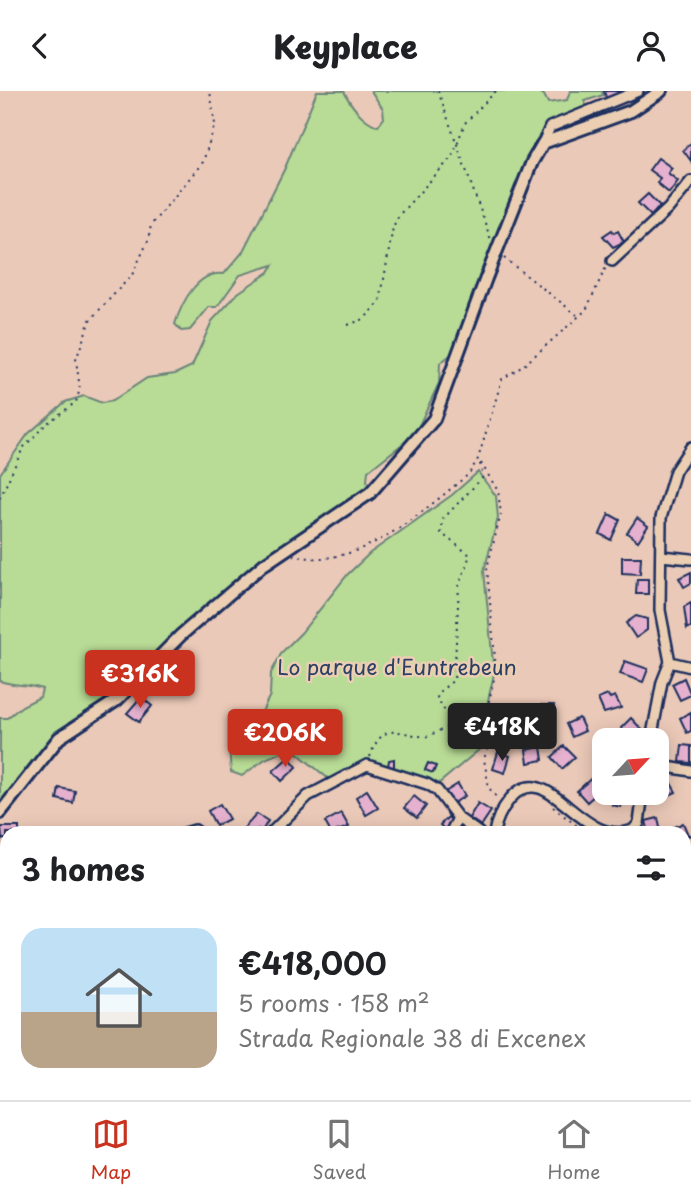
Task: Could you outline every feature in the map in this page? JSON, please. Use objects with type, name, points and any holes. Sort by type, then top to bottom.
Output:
[{"type":"main road","points":[[0,813],[59,738],[117,700],[181,635],[282,552],[370,493],[434,419],[496,252],[532,162],[543,143],[631,111],[661,91]]},
{"type":"street","points":[[543,143],[550,127],[638,91]]},
{"type":"street","points":[[612,261],[668,209],[691,181]]},
{"type":"street","points":[[653,728],[662,682],[670,662],[660,610],[663,503],[675,471],[691,447]]},
{"type":"street","points":[[661,556],[691,559]]},
{"type":"street","points":[[670,662],[691,667]]},
{"type":"street","points":[[278,826],[308,796],[367,765],[427,784],[437,790],[458,818],[470,826]]},
{"type":"street","points":[[669,767],[691,771]]},
{"type":"street","points":[[497,826],[503,809],[518,791],[540,787],[562,801],[590,826]]},
{"type":"street","points":[[636,826],[639,823],[641,805]]},
{"type":"street","points":[[454,826],[458,818]]},
{"type":"path","points":[[0,498],[23,448],[46,424],[76,402],[80,389],[76,360],[90,320],[132,275],[148,241],[151,225],[203,162],[215,124],[210,91]]},
{"type":"path","points":[[438,91],[496,252],[578,315]]},
{"type":"path","points":[[348,325],[364,319],[380,302],[393,227],[399,215],[458,147],[465,123],[496,91]]},
{"type":"path","points":[[282,552],[313,560],[369,547],[469,474],[478,459],[502,379],[523,366],[591,304],[600,278],[612,261]]},
{"type":"path","points":[[367,765],[374,743],[383,734],[400,731],[426,737],[447,727],[450,719],[437,698],[439,692],[454,680],[459,586],[470,555],[441,533],[443,519],[482,477],[478,459]]},
{"type":"path","points":[[478,459],[498,491],[501,514],[487,568],[496,670],[487,711],[490,740],[484,759],[489,788],[503,809]]},
{"type":"path","points":[[548,802],[577,826]]},
{"type":"green space","points":[[317,91],[344,91],[358,112],[378,126],[384,118],[383,109],[371,91],[537,91],[544,95],[548,103],[567,100],[570,91],[602,91],[603,95],[585,101],[587,114],[544,129],[539,136],[453,353],[440,363],[439,383],[415,434],[368,471],[367,481],[371,486],[304,532],[111,702],[84,717],[0,807],[0,718],[7,718],[40,697],[42,689],[0,681],[0,474],[28,434],[65,402],[84,396],[102,403],[112,401],[147,378],[175,374],[192,366],[212,321],[238,293],[269,272],[273,265],[240,275],[217,307],[209,307],[190,330],[181,331],[175,324],[182,306],[199,282],[215,274],[224,274],[242,253],[285,168]]},
{"type":"green space","name":"Lo parque d'Euntrebeun","points":[[478,472],[496,496],[498,518],[484,571],[494,674],[485,714],[487,743],[437,785],[366,759],[330,780],[291,748],[265,759],[242,776],[231,772],[229,746],[235,731],[258,720],[270,695],[271,673],[282,652],[301,633],[348,574],[370,553],[452,495]]},
{"type":"building","points":[[604,91],[622,91],[624,99],[608,104]]},
{"type":"building","points":[[691,143],[691,161],[683,150]]},
{"type":"building","points":[[658,158],[672,168],[668,173],[678,181],[669,193],[657,183],[660,178],[649,170]]},
{"type":"building","points":[[648,194],[660,206],[651,216],[638,203]]},
{"type":"building","points":[[612,230],[614,233],[618,231],[624,242],[613,247],[603,236]]},
{"type":"building","points":[[609,514],[620,520],[611,540],[600,534]]},
{"type":"building","points":[[637,518],[648,526],[638,541],[627,533]]},
{"type":"building","points":[[622,557],[641,557],[640,574],[622,573]]},
{"type":"building","points":[[691,572],[691,583],[684,587],[679,578]]},
{"type":"building","points":[[637,579],[648,579],[648,594],[636,594]]},
{"type":"building","points":[[691,603],[691,627],[687,629],[684,607]]},
{"type":"building","points":[[636,616],[647,619],[647,630],[636,638],[626,623]]},
{"type":"building","points":[[625,661],[648,669],[643,682],[620,674]]},
{"type":"building","points":[[684,678],[691,695],[680,700],[672,684]]},
{"type":"building","points":[[608,695],[610,698],[615,696],[621,708],[604,713],[598,699]]},
{"type":"building","points":[[141,697],[152,706],[139,722],[127,713]]},
{"type":"building","points":[[540,705],[554,705],[554,723],[540,723]]},
{"type":"building","points":[[691,712],[691,731],[687,733],[680,718]]},
{"type":"building","points":[[502,713],[513,717],[508,732],[497,727]]},
{"type":"building","points":[[579,718],[585,731],[572,737],[566,724]]},
{"type":"building","points":[[631,718],[640,728],[621,728]]},
{"type":"building","points":[[682,745],[691,746],[691,763],[680,762]]},
{"type":"building","points":[[564,746],[575,757],[562,769],[552,757]]},
{"type":"building","points":[[541,747],[543,760],[528,763],[526,750]]},
{"type":"building","points":[[498,752],[510,756],[505,773],[493,769]]},
{"type":"building","points":[[289,757],[297,767],[282,781],[273,771]]},
{"type":"building","points":[[394,759],[394,768],[388,766],[389,760]]},
{"type":"building","points":[[428,763],[436,766],[433,773],[425,770]]},
{"type":"building","points":[[592,778],[592,798],[587,802],[577,791]]},
{"type":"building","points":[[669,780],[676,792],[669,795]]},
{"type":"building","points":[[458,784],[465,796],[452,804],[445,792]]},
{"type":"building","points":[[59,788],[75,791],[73,803],[57,799]]},
{"type":"building","points":[[367,790],[378,808],[366,815],[356,797]]},
{"type":"building","points":[[414,796],[426,806],[417,818],[404,808]]},
{"type":"building","points":[[478,803],[491,811],[481,826],[469,818]]},
{"type":"building","points":[[220,804],[229,819],[216,826],[208,811]]},
{"type":"building","points":[[341,813],[348,826],[327,826],[325,822]]},
{"type":"building","points":[[257,814],[268,821],[265,826],[246,826]]},
{"type":"building","points":[[448,817],[454,822],[450,826],[440,825]]},
{"type":"building","points":[[658,818],[660,826],[647,826],[646,821]]}]
